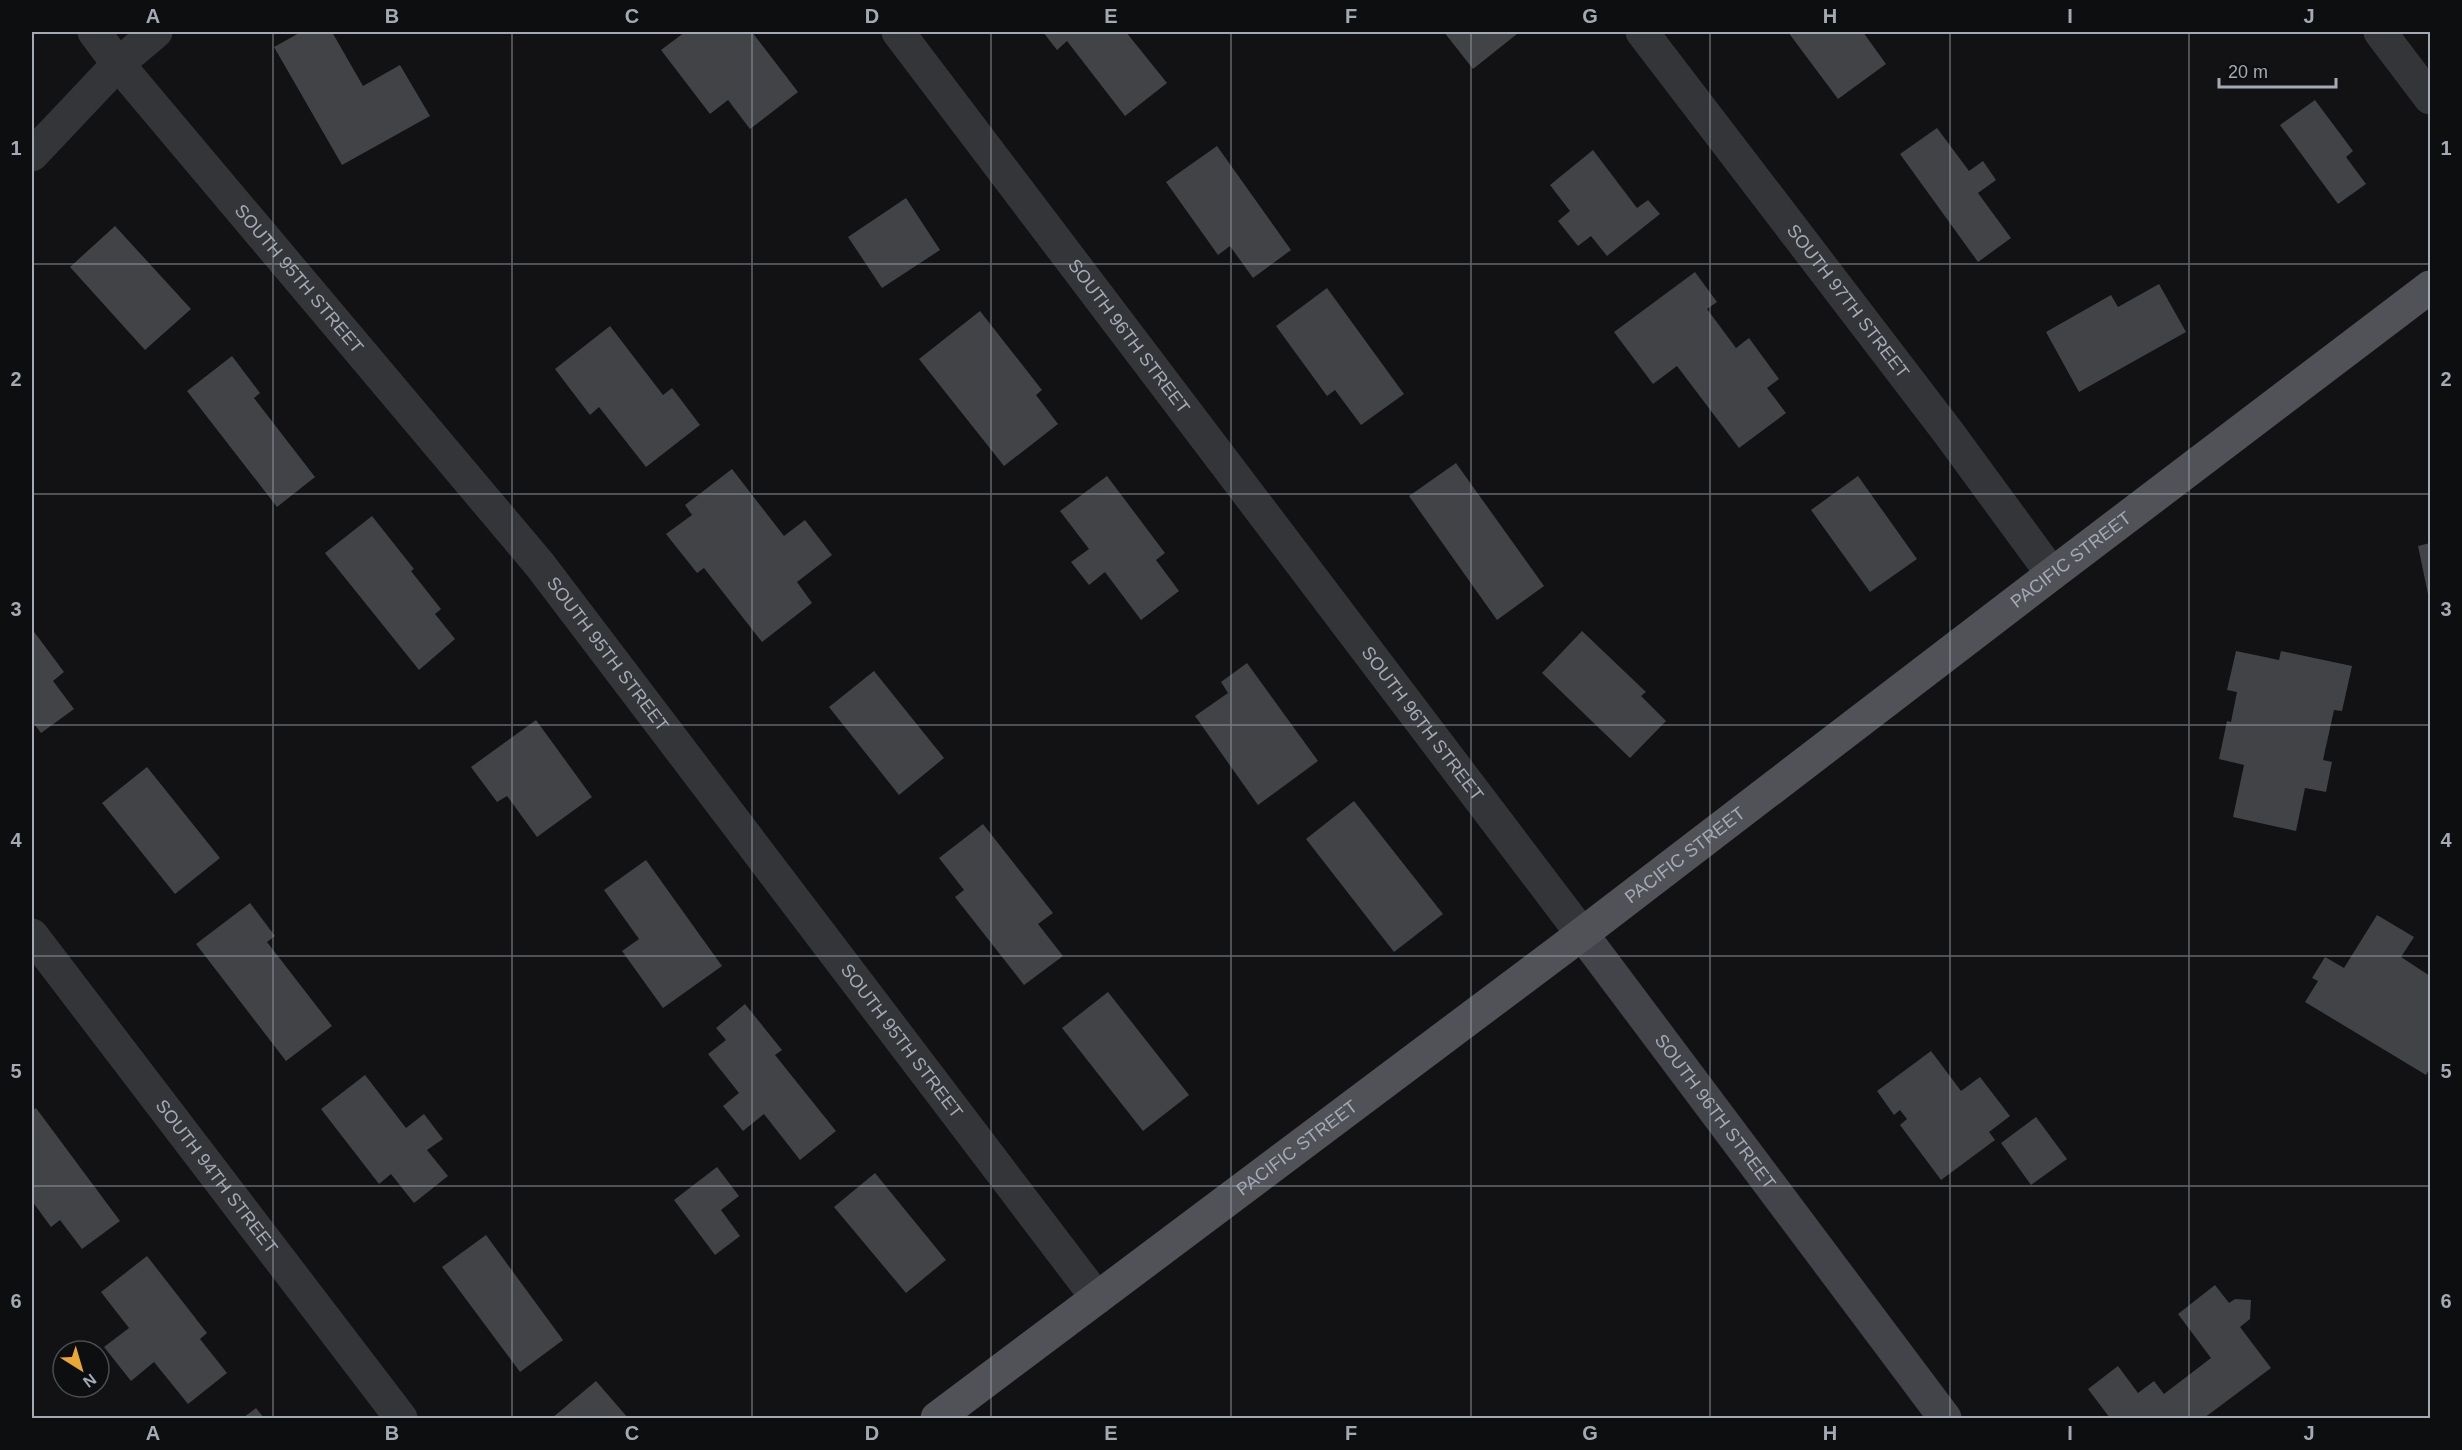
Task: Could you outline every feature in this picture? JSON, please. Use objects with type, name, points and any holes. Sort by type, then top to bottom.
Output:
[{"type":"main road","name":"PACIFIC STREET","points":[[937,1419],[1582,934],[2430,287]]},
{"type":"street","name":"SOUTH 95TH STREET","points":[[94,32],[117,64],[540,565],[1097,1298]]},
{"type":"street","points":[[32,155],[117,64],[156,32]]},
{"type":"street","name":"SOUTH 96TH STREET","points":[[898,32],[1582,934],[1945,1419]]},
{"type":"street","name":"SOUTH 97TH STREET","points":[[1642,32],[1941,422],[2052,574]]},
{"type":"street","points":[[2380,32],[2430,98]]},
{"type":"street","name":"SOUTH 94TH STREET","points":[[32,935],[401,1419]]},
{"type":"building","points":[[301,32],[332,32],[363,86],[400,65],[430,116],[342,165],[274,47]]},
{"type":"building","points":[[685,32],[752,32],[798,92],[750,129],[728,100],[710,114],[661,50]]},
{"type":"building","points":[[1043,32],[1126,32],[1167,83],[1125,116],[1067,41],[1057,50]]},
{"type":"building","points":[[1444,32],[1515,32],[1517,34],[1473,69]]},
{"type":"building","points":[[1788,32],[1863,32],[1886,64],[1838,99]]},
{"type":"building","points":[[2315,100],[2353,151],[2346,157],[2366,184],[2338,204],[2280,125]]},
{"type":"building","points":[[1937,128],[1969,171],[1983,161],[1996,180],[1978,193],[2011,238],[1978,262],[1900,154]]},
{"type":"building","points":[[1217,146],[1291,250],[1253,278],[1230,246],[1218,255],[1166,182]]},
{"type":"building","points":[[1593,150],[1637,208],[1648,200],[1660,214],[1607,256],[1591,236],[1578,246],[1558,221],[1570,211],[1550,185]]},
{"type":"building","points":[[906,198],[940,250],[882,288],[848,237]]},
{"type":"building","points":[[115,226],[191,309],[145,350],[70,267]]},
{"type":"building","points":[[1695,272],[1717,302],[1707,309],[1736,348],[1749,338],[1779,379],[1767,388],[1786,413],[1739,448],[1677,366],[1653,384],[1614,332]]},
{"type":"building","points":[[2159,284],[2186,332],[2079,392],[2046,332],[2111,295],[2118,307]]},
{"type":"building","points":[[1327,288],[1404,394],[1361,425],[1335,390],[1327,396],[1276,326]]},
{"type":"building","points":[[980,311],[1042,390],[1036,395],[1058,424],[1004,466],[919,359]]},
{"type":"building","points":[[610,326],[663,395],[672,388],[700,425],[646,467],[599,407],[590,415],[555,369]]},
{"type":"building","points":[[232,356],[260,393],[254,398],[315,477],[277,507],[187,391]]},
{"type":"building","points":[[1456,463],[1544,586],[1497,620],[1409,496]]},
{"type":"building","points":[[732,469],[784,536],[805,520],[832,555],[797,582],[812,603],[762,642],[704,568],[697,573],[666,534],[692,515],[685,505]]},
{"type":"building","points":[[1107,476],[1165,553],[1156,560],[1179,591],[1141,620],[1105,572],[1089,585],[1071,562],[1089,549],[1060,511]]},
{"type":"building","points":[[1858,476],[1917,559],[1870,592],[1811,510]]},
{"type":"building","points":[[372,516],[414,569],[411,571],[441,609],[435,614],[455,639],[419,670],[325,553]]},
{"type":"building","points":[[2430,543],[2430,598],[2429,599],[2418,546]]},
{"type":"building","points":[[32,629],[64,672],[53,681],[74,709],[41,733],[32,721]]},
{"type":"building","points":[[1582,631],[1646,692],[1641,696],[1666,721],[1630,758],[1542,673]]},
{"type":"building","points":[[2236,651],[2279,660],[2281,651],[2352,666],[2342,711],[2334,710],[2323,760],[2332,762],[2326,792],[2305,788],[2296,831],[2233,817],[2244,765],[2219,759],[2227,721],[2231,722],[2237,692],[2227,690]]},
{"type":"building","points":[[1247,663],[1318,761],[1258,805],[1195,716],[1228,693],[1221,682]]},
{"type":"building","points":[[874,671],[944,758],[899,795],[829,707]]},
{"type":"building","points":[[536,720],[592,797],[537,837],[507,796],[497,802],[471,767]]},
{"type":"building","points":[[147,767],[220,858],[175,894],[102,803]]},
{"type":"building","points":[[1354,801],[1443,914],[1394,952],[1306,839]]},
{"type":"building","points":[[983,824],[1053,913],[1038,924],[1063,956],[1024,985],[955,897],[964,890],[939,858]]},
{"type":"building","points":[[646,860],[722,966],[663,1008],[622,951],[639,939],[604,890]]},
{"type":"building","points":[[250,903],[275,936],[267,942],[332,1026],[286,1061],[196,944]]},
{"type":"building","points":[[2377,915],[2414,937],[2401,957],[2430,976],[2430,1068],[2426,1075],[2305,1002],[2318,981],[2312,978],[2325,957],[2344,968]]},
{"type":"building","points":[[1108,992],[1189,1095],[1143,1131],[1062,1028]]},
{"type":"building","points":[[745,1004],[782,1050],[775,1055],[836,1131],[800,1160],[764,1114],[743,1131],[723,1106],[739,1093],[708,1054],[726,1040],[716,1028]]},
{"type":"building","points":[[1931,1051],[1961,1091],[1980,1077],[2010,1116],[1989,1132],[1995,1140],[1941,1180],[1900,1125],[1907,1119],[1900,1110],[1894,1115],[1877,1091]]},
{"type":"building","points":[[365,1075],[406,1128],[424,1114],[443,1139],[427,1150],[448,1176],[414,1203],[391,1174],[379,1184],[321,1109]]},
{"type":"building","points":[[36,1108],[120,1221],[82,1249],[60,1220],[51,1227],[32,1201],[32,1111]]},
{"type":"building","points":[[2036,1117],[2067,1159],[2031,1185],[2001,1143]]},
{"type":"building","points":[[717,1167],[739,1196],[721,1210],[740,1236],[715,1255],[674,1200]]},
{"type":"building","points":[[875,1173],[946,1260],[906,1293],[834,1207]]},
{"type":"building","points":[[486,1235],[563,1340],[520,1372],[442,1267]]},
{"type":"building","points":[[147,1256],[207,1333],[200,1339],[227,1373],[188,1404],[154,1362],[131,1381],[111,1356],[111,1342],[129,1328],[101,1292]]},
{"type":"building","points":[[2215,1285],[2229,1303],[2235,1299],[2251,1300],[2250,1319],[2240,1327],[2271,1368],[2204,1418],[2110,1418],[2088,1389],[2118,1366],[2138,1393],[2154,1381],[2164,1394],[2211,1358],[2178,1314]]},
{"type":"building","points":[[596,1381],[628,1418],[552,1418]]},
{"type":"building","points":[[256,1408],[264,1418],[243,1418]]}]
